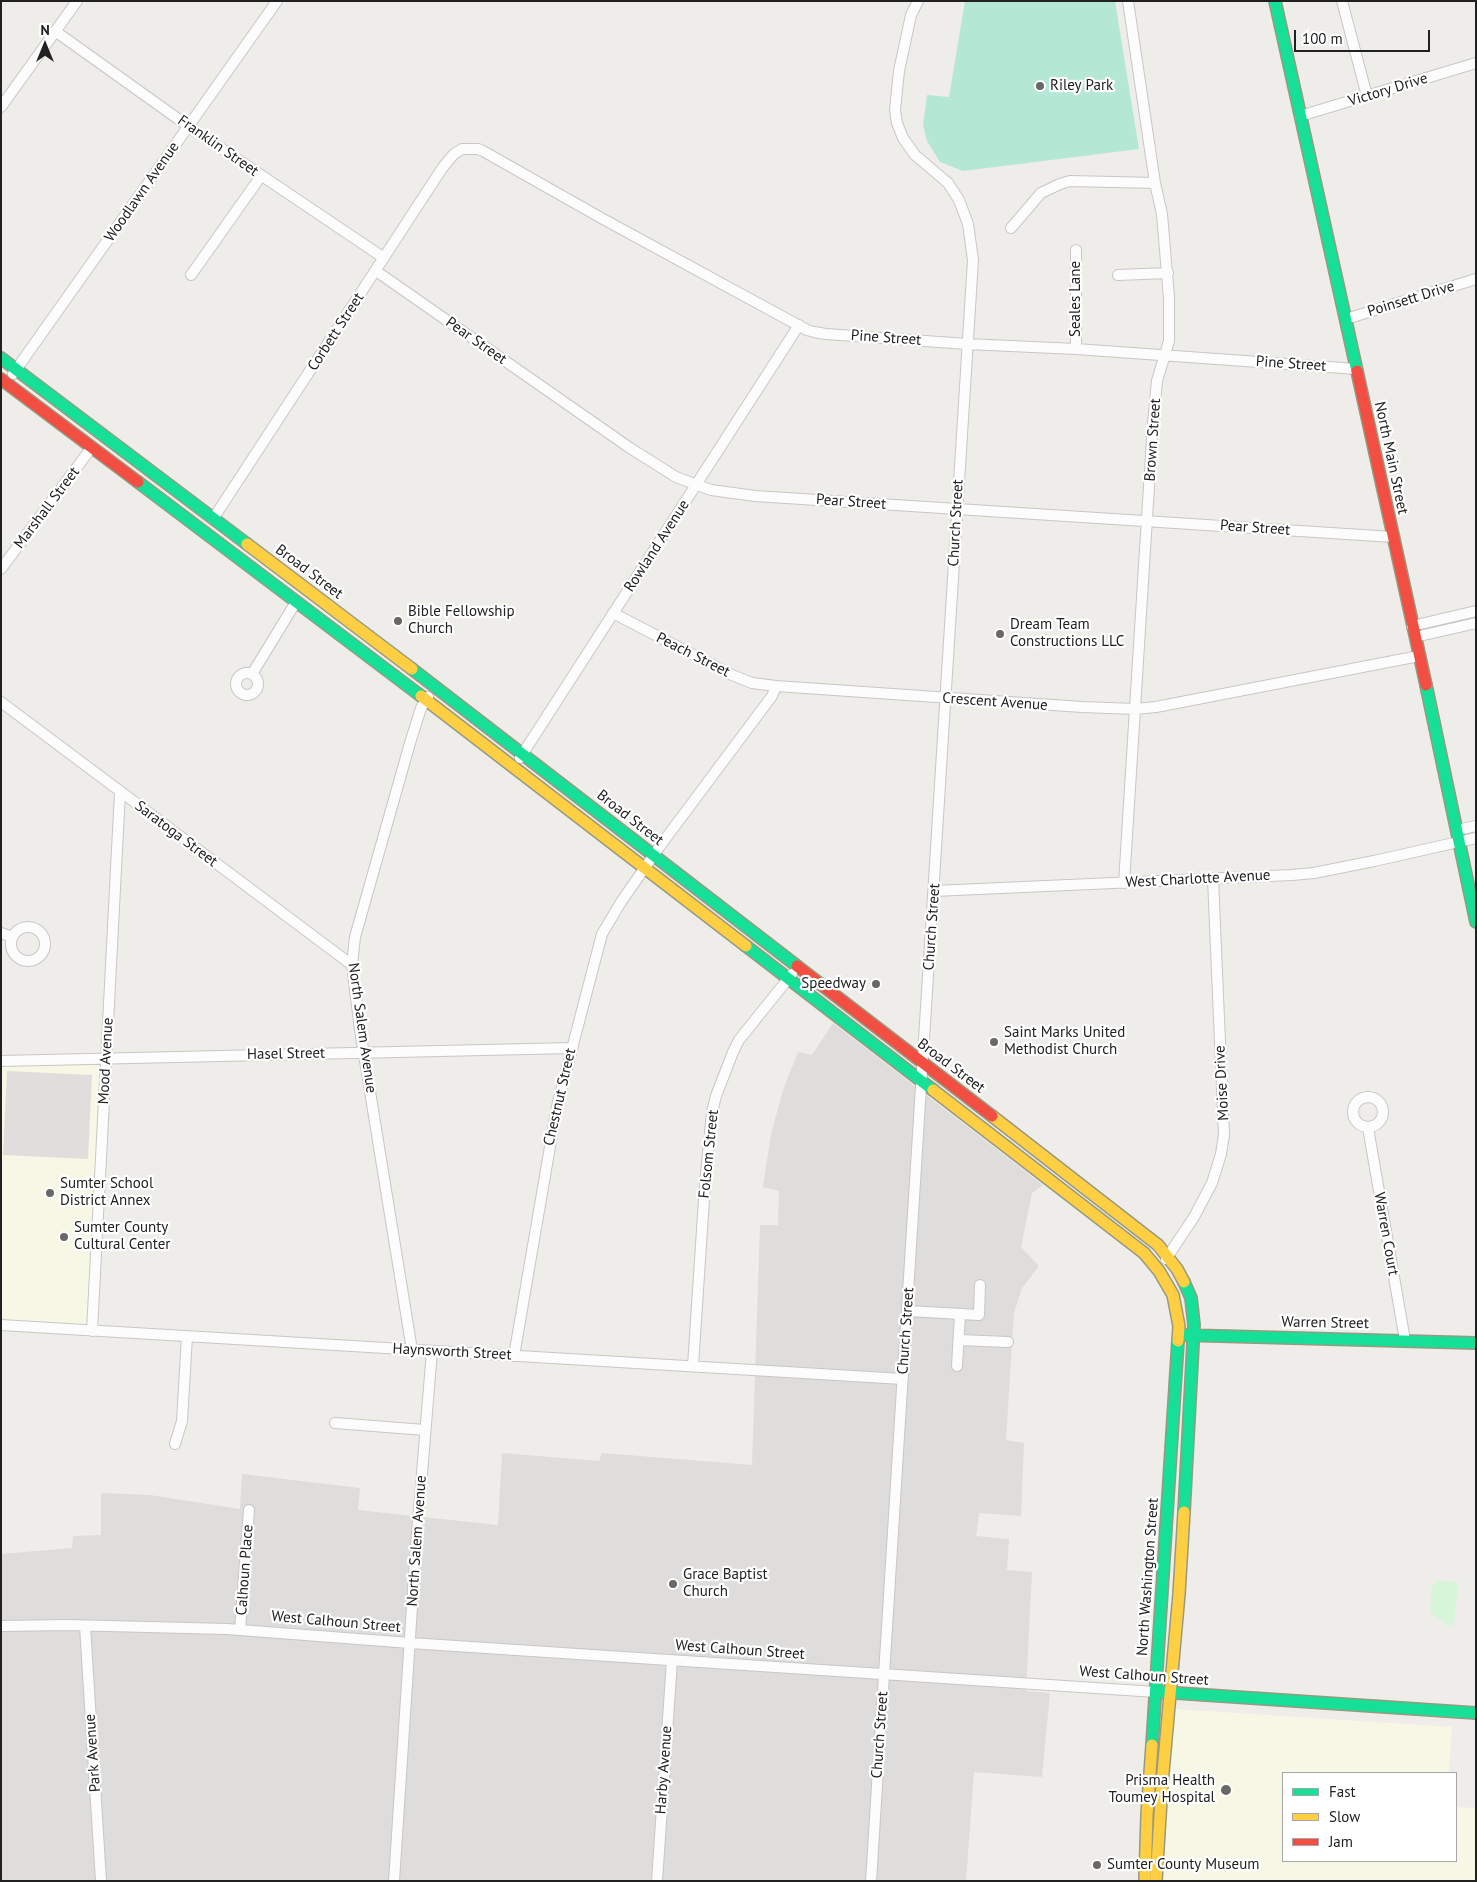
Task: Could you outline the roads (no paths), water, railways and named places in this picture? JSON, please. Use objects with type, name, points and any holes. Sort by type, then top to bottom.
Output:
[{"type":"main road","name":"North Main Street","points":[[1275,1],[1346,319],[1476,922]]},
{"type":"main road","name":"Broad Street","points":[[1,358],[654,855],[1151,1238],[1168,1256],[1182,1277],[1189,1292],[1193,1310],[1194,1335]]},
{"type":"main road","name":"Broad Street","points":[[4,381],[426,700],[1144,1253],[1159,1271],[1173,1295],[1178,1334]]},
{"type":"main road","name":"Warren Street","points":[[1178,1334],[1474,1342]]},
{"type":"main road","name":"North Washington Street","points":[[1146,1881],[1147,1815],[1178,1334]]},
{"type":"main road","name":"North Washington Street","points":[[1156,1881],[1180,1570],[1194,1335]]},
{"type":"main road","name":"West Calhoun Street","points":[[1156,1692],[1476,1713]]},
{"type":"street","points":[[1,107],[77,1]]},
{"type":"street","name":"Woodlawn Avenue","points":[[4,381],[16,370],[277,1]]},
{"type":"street","name":"Church Street","points":[[871,1881],[934,891],[966,344],[973,260],[968,224],[959,200],[948,183],[915,155],[903,138],[897,123],[895,110],[900,71],[911,15],[918,1]]},
{"type":"street","name":"Brown Street","points":[[1124,883],[1157,381],[1169,341],[1170,298],[1162,214],[1155,183],[1128,1]]},
{"type":"street","points":[[1342,1],[1367,96]]},
{"type":"street","name":"Franklin Street","points":[[55,31],[188,126],[384,258]]},
{"type":"street","name":"Victory Drive","points":[[1300,116],[1476,63]]},
{"type":"street","name":"Pine Street","points":[[462,149],[478,149],[483,151],[807,330],[826,334],[966,344],[1076,349],[1356,369]]},
{"type":"street","name":"Corbett Street","points":[[213,519],[443,167],[454,154],[462,149]]},
{"type":"street","points":[[191,275],[261,176]]},
{"type":"street","points":[[1011,228],[1041,193],[1060,184],[1070,181],[1155,183]]},
{"type":"street","name":"Seales Lane","points":[[1076,250],[1076,349]]},
{"type":"street","name":"Pear Street","points":[[376,271],[614,438],[676,477],[720,492],[756,496],[1393,537]]},
{"type":"street","points":[[1118,275],[1168,273]]},
{"type":"street","name":"Poinsett Drive","points":[[1346,319],[1476,279]]},
{"type":"street","name":"Rowland Avenue","points":[[514,768],[799,325]]},
{"type":"street","name":"Marshall Street","points":[[1,570],[92,447]]},
{"type":"street","points":[[252,674],[296,602]]},
{"type":"street","points":[[1414,631],[1476,611]]},
{"type":"street","name":"Peach Street","points":[[613,613],[732,675],[752,683],[776,686]]},
{"type":"street","points":[[1414,631],[1476,623]]},
{"type":"street","name":"Crescent Avenue","points":[[776,686],[945,699],[1135,709],[1184,702],[1419,656]]},
{"type":"street","points":[[654,855],[772,696],[776,686]]},
{"type":"street","name":"North Salem Avenue","points":[[412,1350],[352,966],[355,937],[410,743],[421,708],[435,688]]},
{"type":"street","name":"Saratoga Street","points":[[1,702],[352,966]]},
{"type":"street","name":"Mood Avenue","points":[[92,1331],[120,792]]},
{"type":"street","points":[[1457,830],[1476,826]]},
{"type":"street","name":"West Charlotte Avenue","points":[[934,891],[1314,873],[1476,838]]},
{"type":"street","name":"Chestnut Street","points":[[514,1356],[556,1106],[602,934],[620,902],[654,855]]},
{"type":"street","name":"Moise Drive","points":[[1159,1271],[1194,1218],[1212,1183],[1221,1154],[1224,1135],[1213,879]]},
{"type":"street","points":[[1,934],[12,937]]},
{"type":"street","name":"Folsom Street","points":[[693,1366],[705,1184],[714,1104],[724,1074],[740,1040],[798,967]]},
{"type":"street","name":"Hasel Street","points":[[1,1061],[572,1048]]},
{"type":"street","name":"Warren Court","points":[[1368,1128],[1405,1340]]},
{"type":"street","points":[[908,1311],[979,1315],[980,1285]]},
{"type":"street","points":[[957,1366],[960,1314]]},
{"type":"street","name":"Haynsworth Street","points":[[1,1325],[903,1379]]},
{"type":"street","points":[[175,1444],[182,1421],[187,1336]]},
{"type":"street","points":[[958,1340],[1008,1342]]},
{"type":"street","name":"North Salem Avenue","points":[[394,1881],[432,1351]]},
{"type":"street","points":[[335,1423],[425,1430]]},
{"type":"street","name":"Calhoun Place","points":[[240,1630],[249,1510]]},
{"type":"street","name":"West Calhoun Street","points":[[1,1626],[240,1630],[1156,1692]]},
{"type":"street","name":"Park Avenue","points":[[85,1626],[101,1881]]},
{"type":"street","name":"Harby Avenue","points":[[657,1881],[672,1660]]},
{"type":"place","name":"Riley Park","points":[[1040,86]]},
{"type":"place","name":"Bible Fellowship Church","points":[[398,621]]},
{"type":"place","name":"Dream Team Constructions LLC","points":[[1000,634]]},
{"type":"place","name":"Speedway","points":[[876,984]]},
{"type":"place","name":"Saint Marks United Methodist Church","points":[[994,1042]]},
{"type":"place","name":"Sumter School District Annex","points":[[50,1193]]},
{"type":"place","name":"Sumter County Cultural Center","points":[[64,1237]]},
{"type":"place","name":"Grace Baptist Church","points":[[673,1584]]},
{"type":"place","name":"Prisma Health Toumey Hospital","points":[[1226,1790]]},
{"type":"place","name":"Sumter County Museum","points":[[1097,1865]]}]
